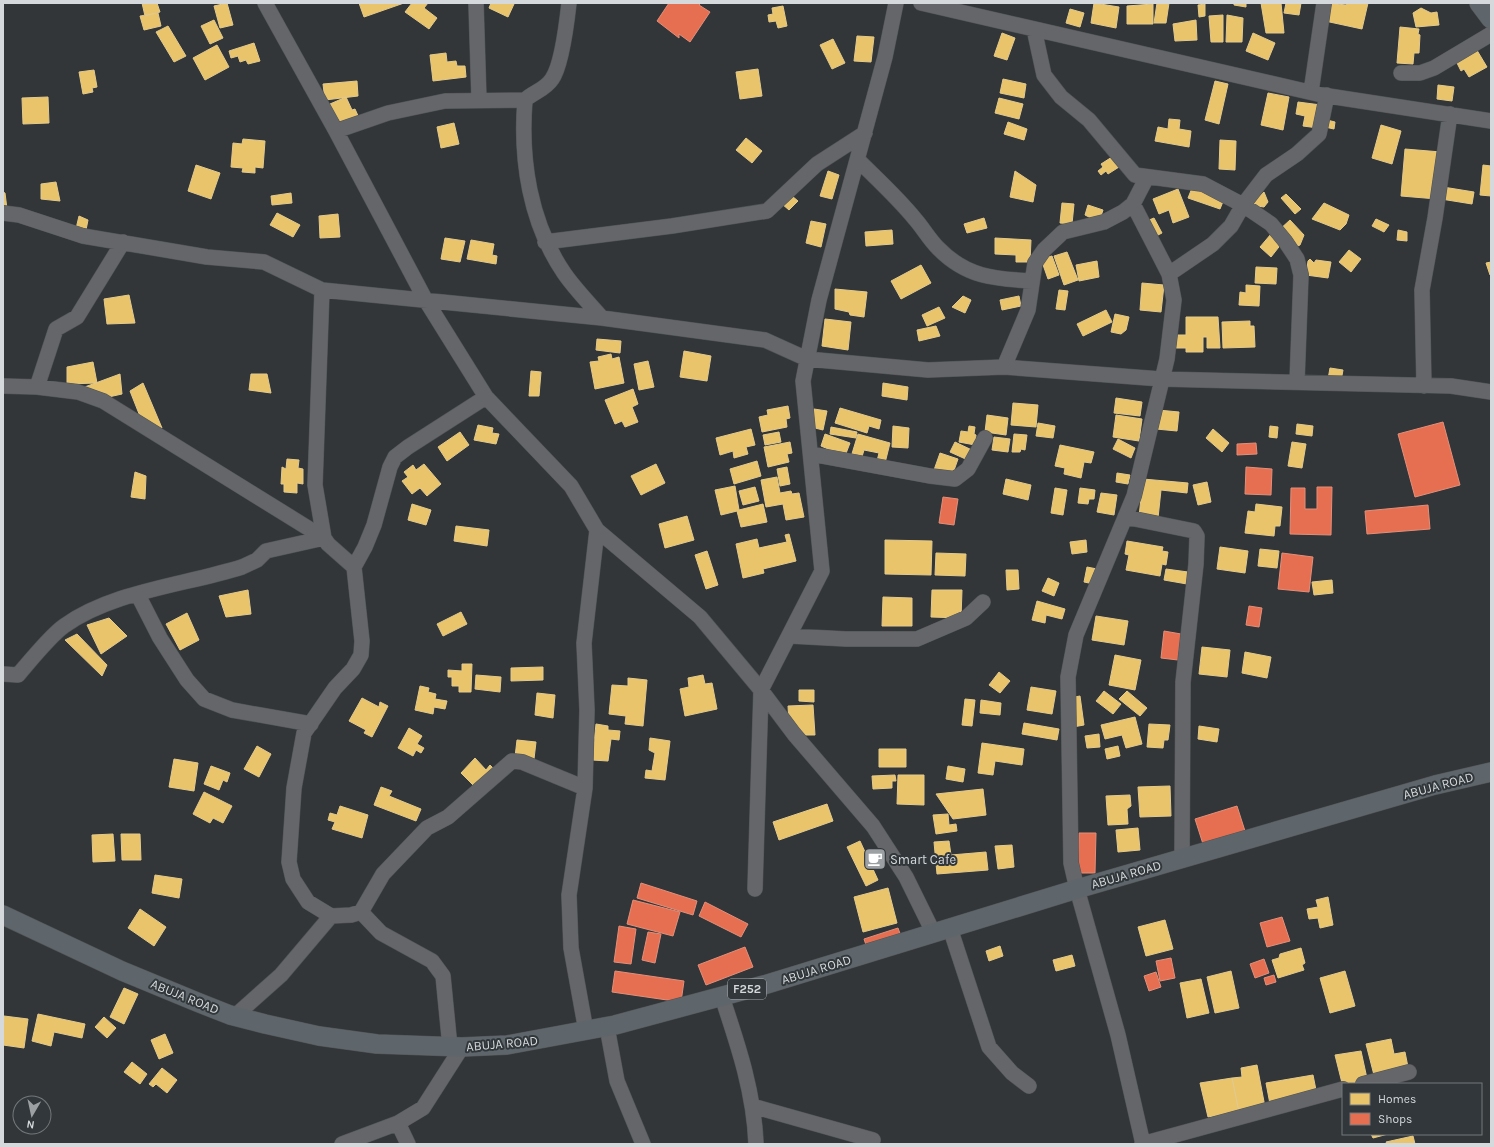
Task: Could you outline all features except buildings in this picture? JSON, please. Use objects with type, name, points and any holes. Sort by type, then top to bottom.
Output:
[{"type":"main road","points":[[1479,3],[1491,20]]},
{"type":"main road","name":"ABUJA ROAD","points":[[3,915],[122,971],[235,1016],[319,1036],[377,1044],[456,1047],[507,1045],[607,1027],[722,997],[942,931],[1077,888],[1435,785],[1491,772]]},
{"type":"street","points":[[265,3],[336,131],[425,299],[486,398],[571,486],[597,530],[700,618],[761,690],[794,734],[872,826],[942,931],[989,1047],[1012,1073],[1029,1086]]},
{"type":"street","points":[[476,3],[479,100]]},
{"type":"street","points":[[336,131],[388,113],[445,101],[525,100],[530,95],[542,90],[552,79],[565,33],[569,3]]},
{"type":"street","points":[[755,889],[761,690],[822,572],[803,381],[819,300],[885,56],[896,3]]},
{"type":"street","points":[[921,3],[1311,92],[1491,121]]},
{"type":"street","points":[[1311,92],[1324,3]]},
{"type":"street","points":[[1034,29],[1044,75],[1061,97],[1089,120],[1135,175],[1203,184],[1243,205],[1271,224],[1297,259],[1301,282],[1297,382]]},
{"type":"street","points":[[1401,73],[1420,73],[1434,68],[1491,34]]},
{"type":"street","points":[[1169,274],[1213,244],[1231,226],[1243,205],[1266,175],[1297,154],[1319,134],[1327,95]]},
{"type":"street","points":[[525,100],[525,151],[529,192],[545,242],[564,274],[602,318]]},
{"type":"street","points":[[1424,386],[1422,290],[1435,218],[1450,114]]},
{"type":"street","points":[[545,242],[672,226],[767,211],[817,164],[865,133]]},
{"type":"street","points":[[858,160],[915,218],[938,247],[954,263],[973,272],[995,279],[1032,281]]},
{"type":"street","points":[[1004,367],[1028,310],[1035,263],[1044,250],[1063,232],[1104,222],[1123,212],[1133,204],[1146,177]]},
{"type":"street","points":[[1133,204],[1169,274],[1174,300],[1167,359],[1134,496],[1076,635],[1068,677],[1071,863],[1118,1035],[1143,1144],[1342,1089]]},
{"type":"street","points":[[3,213],[18,215],[83,236],[207,256],[264,262],[322,290],[425,299],[602,318],[765,340],[807,359],[928,370],[1004,367],[1161,379],[1452,386],[1491,392]]},
{"type":"street","points":[[37,387],[56,329],[77,317],[123,242]]},
{"type":"street","points":[[322,290],[315,486],[324,538],[328,544],[354,567]]},
{"type":"street","points":[[3,386],[37,387],[78,392],[103,402],[324,538]]},
{"type":"street","points":[[486,398],[395,457],[390,467],[374,525],[365,547],[354,567],[362,641],[362,655],[353,668],[335,688],[304,733],[294,788],[289,862],[293,879],[308,902],[331,916],[351,915],[361,912],[383,874],[427,828],[448,817],[512,761],[522,762],[585,788]]},
{"type":"street","points":[[811,454],[922,475],[955,479],[968,469],[985,438]]},
{"type":"street","points":[[1125,517],[1181,527],[1194,531],[1197,536],[1196,564],[1183,682],[1182,858]]},
{"type":"street","points":[[586,1031],[571,948],[569,896],[585,788],[587,710],[584,643],[597,530]]},
{"type":"street","points":[[3,674],[18,675],[62,627],[86,612],[138,595],[242,567],[257,560],[266,551],[324,538]]},
{"type":"street","points":[[138,595],[160,638],[187,680],[204,699],[232,710],[311,724]]},
{"type":"street","points":[[790,636],[846,639],[916,639],[966,618],[983,602]]},
{"type":"street","points":[[342,1144],[398,1123],[422,1108],[456,1047],[443,976],[432,961],[381,933],[361,912]]},
{"type":"street","points":[[235,1016],[282,975],[331,916]]},
{"type":"street","points":[[722,997],[746,1072],[752,1106],[756,1144]]},
{"type":"street","points":[[607,1027],[617,1081],[643,1144]]},
{"type":"street","points":[[1367,1083],[1409,1072]]},
{"type":"street","points":[[752,1106],[873,1140]]},
{"type":"street","points":[[398,1123],[408,1144]]},
{"type":"place","name":"Smart Cafe","points":[[875,859]]}]
